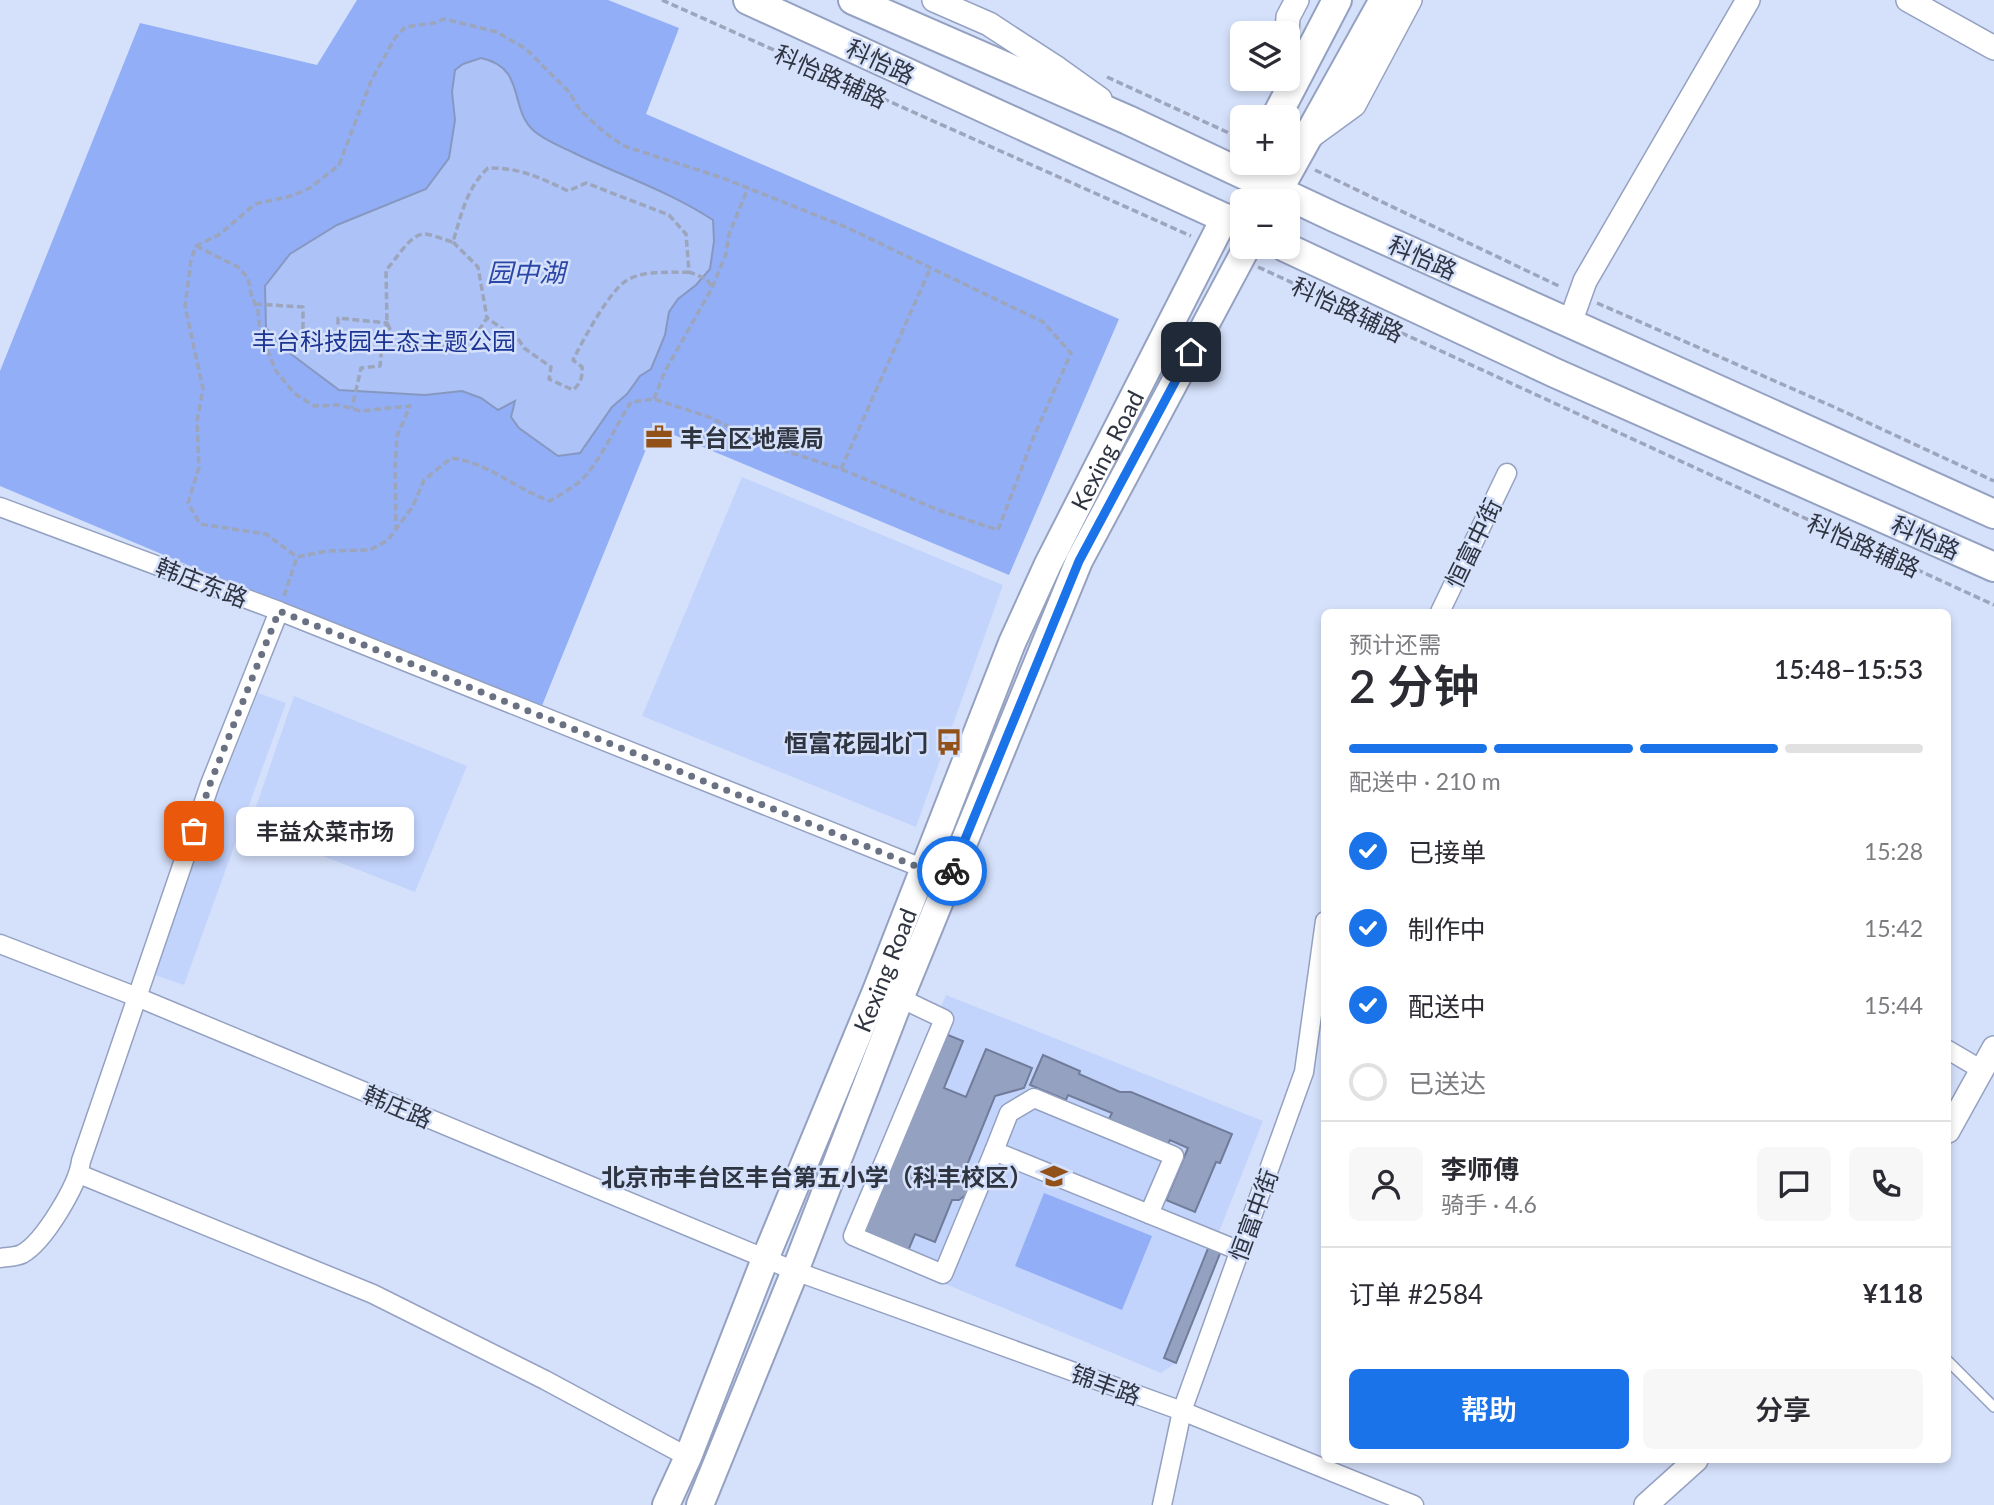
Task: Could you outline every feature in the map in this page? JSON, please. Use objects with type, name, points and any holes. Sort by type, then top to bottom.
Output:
[{"type":"main road","name":"科怡路","points":[[748,0],[1230,220]]},
{"type":"main road","name":"科怡路","points":[[852,0],[1230,161]]},
{"type":"main road","points":[[1281,100],[1337,0]]},
{"type":"main road","points":[[1300,155],[1384,0]]},
{"type":"main road","name":"科怡路","points":[[1255,175],[1268,189]]},
{"type":"main road","name":"科怡路","points":[[1300,207],[1570,323],[1994,514]]},
{"type":"main road","name":"Kexing Road","points":[[666,1505],[688,1457],[765,1259],[876,991],[1012,643],[1048,564],[1211,245],[1230,226]]},
{"type":"main road","name":"科怡路","points":[[1300,254],[1555,373],[1994,567]]},
{"type":"main road","name":"Kexing Road","points":[[700,1505],[795,1271],[900,998],[1079,561],[1241,259]]},
{"type":"street","points":[[934,0],[989,24],[1058,69],[1128,120]]},
{"type":"street","points":[[1288,21],[1297,0]]},
{"type":"street","points":[[1310,137],[1354,105],[1410,0]]},
{"type":"street","points":[[1570,323],[1578,295],[1748,0]]},
{"type":"street","points":[[1908,0],[1994,48]]},
{"type":"street","name":"恒富中街","points":[[1441,609],[1507,473]]},
{"type":"street","name":"韩庄东路","points":[[0,507],[279,611],[923,869],[949,877]]},
{"type":"street","points":[[0,1258],[22,1254],[45,1233],[79,1174],[81,1161],[210,784],[279,611]]},
{"type":"street","name":"韩庄路","points":[[0,944],[137,997],[795,1271]]},
{"type":"street","name":"恒富中街","points":[[1162,1505],[1182,1411],[1304,1072],[1321,950]]},
{"type":"street","points":[[900,998],[944,1019],[853,1237],[943,1274],[1009,1113],[1034,1098],[1174,1156],[1149,1214]]},
{"type":"street","points":[[1951,1126],[1994,1048]]},
{"type":"street","points":[[1951,1052],[1982,1070]]},
{"type":"street","points":[[994,1151],[1240,1251]]},
{"type":"street","points":[[79,1174],[373,1294],[688,1457]]},
{"type":"street","name":"锦丰路","points":[[795,1271],[1182,1411],[1414,1505]]},
{"type":"street","points":[[1646,1505],[1693,1463]]},
{"type":"lane","points":[[1951,1364],[1994,1407]]},
{"type":"path","name":"科怡路辅路","points":[[662,0],[1211,245]]},
{"type":"path","points":[[444,19],[497,32],[526,49],[569,92],[580,110],[605,134],[624,146],[748,188],[848,228],[1043,322],[1070,352],[998,530],[941,511],[841,469],[764,444],[709,417],[654,399],[631,402],[603,452],[581,481],[550,501],[529,494],[469,460],[451,458],[424,480],[413,506],[387,540],[370,550],[327,551],[297,557],[266,534],[200,524],[188,503],[199,467],[197,421],[203,389],[184,306],[191,260],[196,246],[220,234],[255,204],[291,196],[310,188],[339,165],[371,81],[395,38],[405,27],[444,19]]},
{"type":"path","points":[[1103,75],[1230,133]]},
{"type":"path","points":[[1300,164],[1578,295],[1834,407],[1994,481]]},
{"type":"path","points":[[453,242],[466,200],[476,179],[488,168],[502,168],[533,174],[569,191],[586,183],[669,215],[686,234],[689,272]]},
{"type":"path","points":[[654,399],[666,371],[712,288],[726,254],[729,234],[748,188]]},
{"type":"path","points":[[352,409],[361,368],[380,366],[383,334],[387,323],[386,270],[398,258],[410,239],[424,234],[453,242],[478,267],[487,318],[477,333],[458,345],[426,347],[392,333],[387,323]]},
{"type":"path","points":[[196,246],[238,267],[248,278],[258,311],[260,333],[276,371],[294,393],[314,406],[339,405],[360,411],[410,406],[397,436],[396,529]]},
{"type":"path","name":"科怡路辅路","points":[[1257,259],[1994,604]]},
{"type":"path","points":[[841,469],[930,269]]},
{"type":"path","points":[[487,318],[551,367],[549,379],[573,390],[579,385],[583,373],[582,367],[573,360],[597,315],[626,279],[644,274],[689,272],[707,279],[712,288]]},
{"type":"path","points":[[255,304],[303,307],[303,342],[338,343],[338,318],[387,323]]},
{"type":"path","points":[[279,611],[297,557]]},
{"type":"shaded area","points":[[742,477],[1003,585],[916,827],[642,716]]},
{"type":"shaded area","points":[[258,693],[286,703],[184,985],[146,972]]},
{"type":"shaded area","points":[[294,696],[467,766],[415,892],[249,827]]},
{"type":"shaded area","name":"北京市丰台区丰台第五小学（科丰校区）","points":[[946,995],[1263,1121],[1215,1242],[1223,1246],[1176,1363],[1161,1373],[848,1244],[843,1230]]},
{"type":"green space","name":"丰台科技园生态主题公园","points":[[357,0],[608,0],[679,28],[646,114],[1119,319],[1009,575],[655,427],[539,713],[0,486],[0,371],[140,23],[317,65]]},
{"type":"green space","points":[[1044,1193],[1152,1236],[1122,1310],[1015,1266]]},
{"type":"water","name":"园中湖","points":[[481,58],[505,70],[511,79],[526,122],[538,134],[552,143],[679,200],[713,220],[714,241],[710,269],[678,299],[669,312],[665,335],[651,369],[640,376],[627,394],[612,407],[580,453],[558,456],[519,428],[511,417],[515,401],[498,410],[481,398],[462,391],[425,395],[339,390],[287,351],[266,328],[265,286],[290,254],[337,225],[426,189],[449,158],[455,120],[452,92],[455,70]]},
{"type":"building","points":[[943,1033],[963,1041],[944,1088],[966,1097],[986,1049],[1032,1068],[1024,1088],[995,1096],[965,1170],[971,1183],[967,1194],[959,1200],[952,1200],[935,1242],[915,1234],[908,1251],[861,1232]]},
{"type":"building","points":[[1043,1055],[1120,1092],[1131,1092],[1232,1134],[1220,1163],[1216,1162],[1195,1212],[1166,1200],[1188,1148],[1170,1140],[1168,1144],[1109,1119],[1112,1113],[1068,1095],[1066,1100],[1030,1085]]},
{"type":"building","points":[[1211,1241],[1223,1246],[1176,1363],[1164,1358]]},
{"type":"way so far","points":[[194,831],[279,611],[923,869],[949,877],[952,871]]},
{"type":"place","name":"丰台区地震局","points":[[659,437]]},
{"type":"place","name":"恒富花园北门","points":[[949,742]]},
{"type":"place","name":"丰益众菜市场","points":[[194,831]]},
{"type":"place","name":"北京市丰台区丰台第五小学（科丰校区）","points":[[1054,1176]]},
{"type":"route","points":[[952,871],[1079,561],[1191,352]]}]
